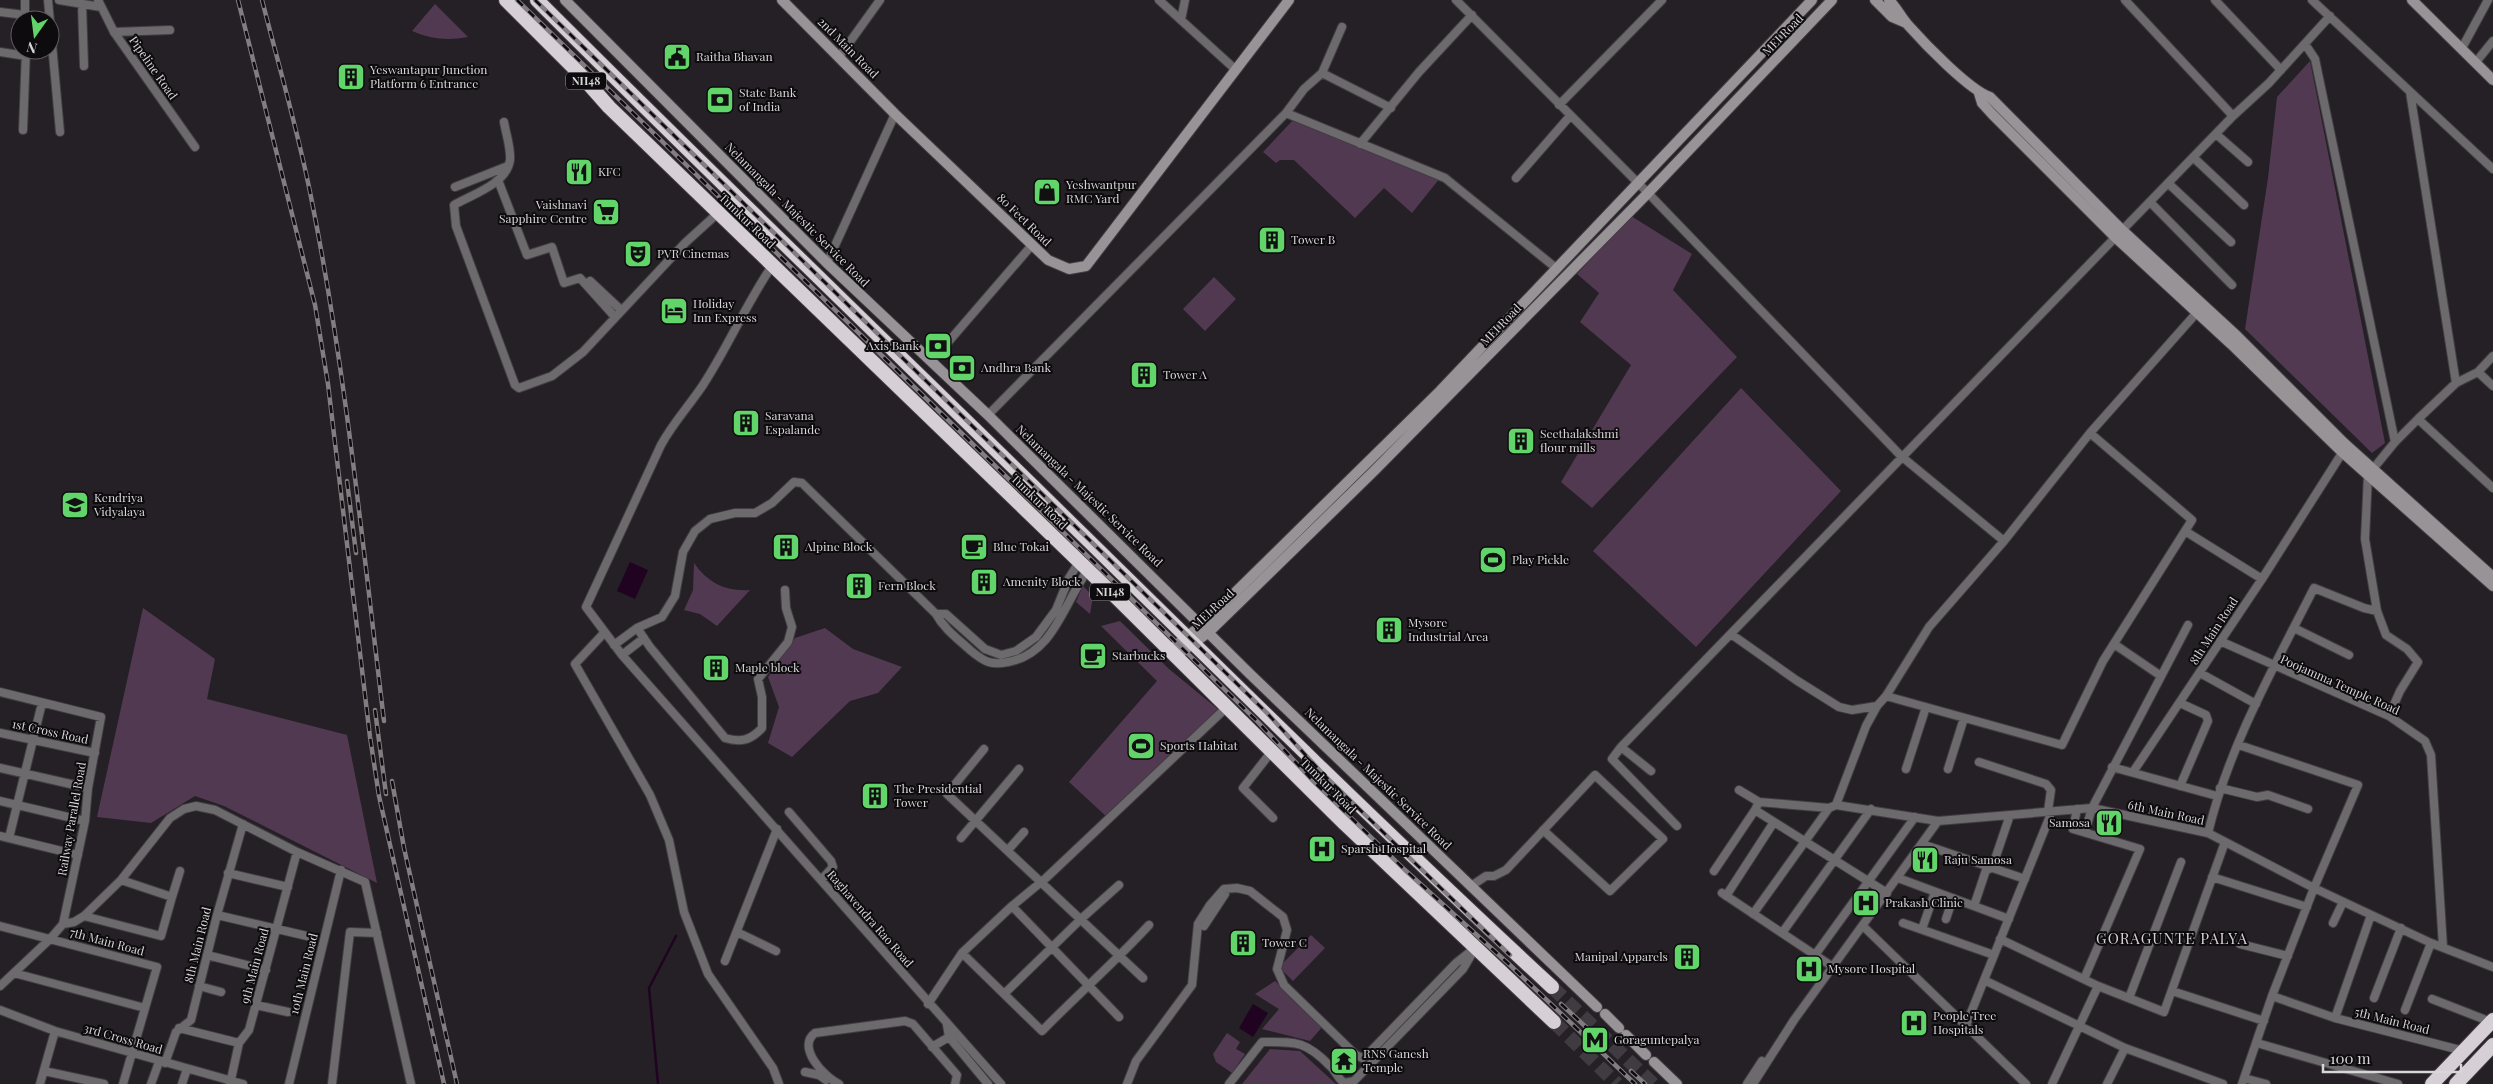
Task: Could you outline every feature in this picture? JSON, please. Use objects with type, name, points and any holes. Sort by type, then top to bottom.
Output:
[{"type":"highway","name":"Tumkur Road","points":[[506,0],[578,72],[608,107],[1228,706],[1345,824],[1554,1022]]},
{"type":"highway","name":"Tumkur Road","points":[[537,0],[740,202],[1453,896],[1552,988]]},
{"type":"highway","points":[[2432,1084],[2492,1021]]},
{"type":"highway","points":[[2456,1084],[2493,1045]]},
{"type":"street","points":[[48,0],[60,132]]},
{"type":"street","points":[[60,0],[82,4],[100,2]]},
{"type":"street","name":"Nelamangala - Majestic Service Road","points":[[565,0],[828,264],[988,415],[1677,1084]]},
{"type":"street","name":"2nd Main Road","points":[[782,0],[895,114]]},
{"type":"street","points":[[839,57],[880,0]]},
{"type":"street","points":[[1159,0],[1236,70]]},
{"type":"street","points":[[1181,20],[1185,0]]},
{"type":"street","name":"80 Feet Road","points":[[895,114],[1048,260],[1069,269],[1086,266],[1289,0]]},
{"type":"street","points":[[1456,0],[1648,193],[1902,456],[2004,541]]},
{"type":"street","points":[[1559,105],[1662,0]]},
{"type":"street","name":"MEI Road","points":[[1206,628],[1440,391],[1812,0]]},
{"type":"street","name":"MEI Road","points":[[1173,653],[1206,628],[1375,470],[1648,193],[1832,0]]},
{"type":"street","points":[[1875,0],[1892,16],[1906,23],[1979,93],[1990,97],[2085,190],[2118,234]]},
{"type":"street","points":[[1889,0],[1899,10],[1906,23]]},
{"type":"street","points":[[2124,0],[2234,116]]},
{"type":"street","points":[[2215,0],[2280,70]]},
{"type":"street","points":[[2312,0],[2493,169]]},
{"type":"street","points":[[2412,0],[2493,80]]},
{"type":"street","points":[[2462,48],[2488,0]]},
{"type":"street","name":"Pipeline Road","points":[[100,2],[114,32],[195,147]]},
{"type":"street","points":[[82,4],[84,66]]},
{"type":"street","points":[[1360,144],[1419,72],[1472,15]]},
{"type":"street","points":[[1677,826],[1612,759],[1621,747],[2118,234],[2280,70],[2330,16]]},
{"type":"street","points":[[988,415],[1286,113],[1304,89],[1322,73],[1342,27]]},
{"type":"street","points":[[114,32],[170,30]]},
{"type":"street","points":[[2476,62],[2493,41]]},
{"type":"street","points":[[2305,44],[2315,59],[2395,442]]},
{"type":"street","points":[[23,130],[26,60]]},
{"type":"street","points":[[1322,73],[1391,108]]},
{"type":"street","points":[[2410,92],[2456,383]]},
{"type":"street","points":[[1979,93],[1982,103],[1992,114],[2076,198],[2118,234],[2345,449],[2493,577]]},
{"type":"street","points":[[1286,113],[1445,178],[1556,268]]},
{"type":"street","points":[[828,264],[895,114]]},
{"type":"street","points":[[1516,178],[1570,116]]},
{"type":"street","points":[[504,122],[510,160],[508,166],[498,180],[454,205],[452,210],[456,226],[516,387],[518,388],[552,376],[583,352],[621,310],[718,213]]},
{"type":"street","points":[[2216,134],[2248,162]]},
{"type":"street","points":[[2194,158],[2244,205]]},
{"type":"street","points":[[455,186],[508,166]]},
{"type":"street","points":[[498,180],[526,255],[552,247],[564,283],[580,278],[615,317]]},
{"type":"street","points":[[2169,184],[2232,242]]},
{"type":"street","points":[[2076,198],[2085,190]]},
{"type":"street","points":[[2150,202],[2232,285]]},
{"type":"street","points":[[931,362],[1032,245]]},
{"type":"street","name":"Raghavendra Rao Road","points":[[772,266],[754,291],[703,385],[670,428],[586,607],[622,655],[777,829],[928,1004],[1001,1084]]},
{"type":"street","points":[[590,281],[621,310]]},
{"type":"street","points":[[1753,914],[1832,807],[1876,706],[1886,696],[1929,628],[2004,541],[2090,433],[2199,310]]},
{"type":"street","points":[[2389,716],[2400,691],[2418,662],[2407,650],[2386,635],[2376,611],[2365,539],[2371,471],[2395,442],[2456,383],[2478,372],[2493,356]]},
{"type":"street","points":[[2478,372],[2493,386]]},
{"type":"street","points":[[2418,419],[2493,488]]},
{"type":"street","points":[[1886,696],[2062,745],[2103,662],[2192,520],[2090,433]]},
{"type":"street","name":"8th Main Road","points":[[2133,772],[2262,579],[2345,449]]},
{"type":"street","points":[[2371,471],[2493,586]]},
{"type":"street","points":[[614,645],[637,628],[662,617],[675,596],[683,552],[696,531],[710,519],[735,513],[755,513],[772,503],[787,486],[794,482],[802,483],[936,614],[941,624],[984,662],[992,664],[1017,661],[1043,644],[1084,566]]},
{"type":"street","points":[[2185,531],[2262,579]]},
{"type":"street","points":[[936,614],[946,614],[985,649],[1001,655],[1016,651],[1036,637],[1056,610],[1069,578],[1084,566]]},
{"type":"street","points":[[2220,641],[2273,664],[2314,588],[2376,611]]},
{"type":"street","points":[[637,628],[725,738],[735,741],[750,739],[762,728],[762,697],[758,680],[788,642],[791,635],[792,627],[786,608],[785,590]]},
{"type":"street","points":[[2085,832],[2092,808],[2112,767],[2188,625]]},
{"type":"street","points":[[2294,628],[2349,655]]},
{"type":"street","points":[[604,633],[575,664],[650,795],[668,840],[684,912],[708,974],[773,1068],[780,1084]]},
{"type":"street","points":[[1731,634],[1796,680],[1839,706],[1852,710],[1876,706]]},
{"type":"street","points":[[622,655],[644,638]]},
{"type":"street","points":[[2114,644],[2161,676]]},
{"type":"street","name":"Poojamma Temple Road","points":[[2208,833],[2219,792],[2273,664],[2389,716],[2424,741],[2431,755],[2443,948]]},
{"type":"street","points":[[2200,673],[2256,704]]},
{"type":"street","points":[[0,692],[42,703],[9,838]]},
{"type":"street","name":"Railway Parallel Road","points":[[42,703],[102,717],[88,788],[85,821],[63,924]]},
{"type":"street","points":[[2180,703],[2206,715],[2208,721],[2180,786]]},
{"type":"street","points":[[928,1004],[962,953],[1012,906],[1042,882],[1228,706]]},
{"type":"street","points":[[1906,769],[1926,707]]},
{"type":"street","points":[[1948,769],[1964,718]]},
{"type":"street","name":"1st Cross Road","points":[[0,733],[95,752]]},
{"type":"street","points":[[2239,745],[2358,785],[2314,888],[2272,996],[2243,1081],[2266,1084]]},
{"type":"street","points":[[1621,747],[1651,771]]},
{"type":"street","points":[[984,749],[947,794],[1144,978]]},
{"type":"street","points":[[1272,751],[1242,788],[1273,818]]},
{"type":"street","points":[[1966,1026],[2050,811],[2051,790],[2046,784],[1979,762]]},
{"type":"street","points":[[2112,767],[2180,786],[2257,797],[2268,795],[2308,809]]},
{"type":"street","points":[[0,768],[88,788]]},
{"type":"street","points":[[961,838],[1018,769]]},
{"type":"street","points":[[1471,886],[1486,876],[1494,876],[1506,870],[1543,830],[1595,775],[1663,838],[1610,891],[1543,830]]},
{"type":"street","points":[[1714,871],[1760,802],[1739,790]]},
{"type":"street","points":[[0,801],[85,821]]},
{"type":"street","name":"6th Main Road","points":[[1760,802],[1872,809],[1938,821],[2092,808],[2208,833],[2342,902],[2431,943],[2493,967]]},
{"type":"street","points":[[0,986],[50,939],[63,924],[84,916],[121,880],[170,818],[184,809],[196,806],[215,810],[298,852],[365,882],[411,1084]]},
{"type":"street","points":[[1782,933],[1872,809]]},
{"type":"street","points":[[2077,809],[2073,828],[2140,849],[2084,979]]},
{"type":"street","points":[[1755,810],[1887,893]]},
{"type":"street","points":[[789,812],[831,861],[833,867],[821,880]]},
{"type":"street","points":[[1992,868],[2010,815]]},
{"type":"street","points":[[1815,955],[1915,817]]},
{"type":"street","points":[[1753,1084],[1794,1020],[1938,821]]},
{"type":"street","points":[[1774,822],[1724,895],[1834,967]]},
{"type":"street","name":"8th Main Road","points":[[152,1084],[179,1028],[186,1026],[191,1020],[228,873],[243,824]]},
{"type":"street","points":[[725,961],[777,829]]},
{"type":"street","points":[[1008,850],[1024,832]]},
{"type":"street","points":[[0,836],[78,855]]},
{"type":"street","points":[[2000,939],[2098,986],[2164,1012],[2225,842]]},
{"type":"street","points":[[1922,844],[2024,879]]},
{"type":"street","name":"9th Main Road","points":[[230,1083],[238,1043],[250,1030],[298,852]]},
{"type":"street","points":[[2129,998],[2181,862]]},
{"type":"street","points":[[1974,906],[1986,870],[1992,868]]},
{"type":"street","name":"10th Main Road","points":[[289,1084],[341,870]]},
{"type":"street","points":[[84,916],[161,936],[180,871]]},
{"type":"street","points":[[228,873],[288,887]]},
{"type":"street","points":[[2212,877],[2307,907]]},
{"type":"street","points":[[1898,878],[2009,919]]},
{"type":"street","points":[[121,880],[172,897]]},
{"type":"street","points":[[1004,994],[1119,885]]},
{"type":"street","points":[[1128,1084],[1136,1061],[1192,985],[1198,924],[1210,905],[1224,889],[1236,888],[1250,892],[1283,917],[1287,930],[1277,969],[1284,985],[1356,1055],[1362,1058],[1369,1053],[1456,962],[1476,947]]},
{"type":"street","points":[[1204,926],[1228,889]]},
{"type":"street","points":[[1922,929],[1935,892]]},
{"type":"street","points":[[1946,919],[1952,898]]},
{"type":"street","points":[[2333,923],[2342,902]]},
{"type":"street","points":[[1012,906],[1119,1017]]},
{"type":"street","points":[[217,915],[307,936]]},
{"type":"street","name":"5th Main Road","points":[[2371,915],[2334,1018],[2464,1051]]},
{"type":"street","points":[[1903,922],[1994,955]]},
{"type":"street","points":[[0,926],[50,939]]},
{"type":"street","points":[[962,953],[1042,1031],[1087,984],[1120,956],[1149,926]]},
{"type":"street","points":[[1863,926],[2026,1084]]},
{"type":"street","points":[[2374,998],[2401,928]]},
{"type":"street","points":[[332,1084],[350,932],[377,933]]},
{"type":"street","points":[[737,932],[776,951]]},
{"type":"street","name":"7th Main Road","points":[[50,939],[156,967],[123,1084]]},
{"type":"street","points":[[2406,1010],[2431,943]]},
{"type":"street","points":[[2240,944],[2288,956]]},
{"type":"street","points":[[1229,1084],[1262,1042],[1297,1042],[1311,1049],[1346,1083],[1354,1081],[1376,1061],[1463,968],[1476,947]]},
{"type":"street","points":[[207,955],[266,970]]},
{"type":"street","points":[[14,973],[145,1008]]},
{"type":"street","points":[[1984,980],[2125,1048],[2223,1084]]},
{"type":"street","points":[[200,986],[221,992]]},
{"type":"street","points":[[2052,1084],[2098,986]]},
{"type":"street","points":[[2172,991],[2264,1021]]},
{"type":"street","points":[[2272,996],[2334,1018]]},
{"type":"street","points":[[2432,999],[2492,1021]]},
{"type":"street","points":[[256,1005],[288,1012]]},
{"type":"street","name":"3rd Cross Road","points":[[0,1010],[55,1031],[230,1083],[243,1084]]},
{"type":"street","points":[[1746,1084],[1784,1029],[1794,1020]]},
{"type":"street","points":[[838,1084],[828,1078],[813,1061],[808,1043],[810,1037],[815,1033],[905,1021],[913,1024],[957,1075],[955,1084]]},
{"type":"street","points":[[946,1023],[949,1037],[988,1084]]},
{"type":"street","points":[[179,1028],[238,1043]]},
{"type":"street","points":[[40,1084],[55,1031]]},
{"type":"street","points":[[932,1047],[949,1037]]},
{"type":"street","points":[[2257,1043],[2398,1084]]},
{"type":"street","points":[[2107,1084],[2125,1048]]},
{"type":"street","points":[[1369,1053],[1376,1061]]},
{"type":"street","points":[[182,1084],[187,1070]]},
{"type":"street","points":[[44,1071],[104,1084]]},
{"type":"street","points":[[805,1072],[819,1074],[831,1084]]},
{"type":"shaded area","points":[[435,4],[468,37],[439,38],[412,31]]},
{"type":"shaded area","points":[[2310,61],[2385,443],[2372,453],[2245,329],[2268,178],[2277,97]]},
{"type":"shaded area","points":[[1294,119],[1440,178],[1412,213],[1384,188],[1355,218],[1294,160],[1280,160],[1276,163],[1263,152]]},
{"type":"shaded area","points":[[1631,216],[1692,254],[1673,290],[1737,357],[1592,508],[1561,482],[1631,365],[1580,322],[1599,293],[1577,274]]},
{"type":"shaded area","points":[[1214,277],[1236,299],[1205,331],[1183,309]]},
{"type":"shaded area","points":[[1741,388],[1841,491],[1696,647],[1593,551]]},
{"type":"shaded area","points":[[630,562],[648,570],[635,599],[617,591]]},
{"type":"shaded area","points":[[694,563],[705,576],[718,585],[725,588],[750,590],[717,626],[700,614],[684,610],[693,590]]},
{"type":"shaded area","points":[[1083,586],[1093,596],[1090,614],[1076,602]]},
{"type":"shaded area","points":[[143,608],[215,659],[207,699],[347,735],[377,883],[224,806],[195,796],[151,823],[97,817]]},
{"type":"shaded area","name":"Sports Habitat","points":[[1120,621],[1169,669],[1219,710],[1109,819],[1069,782],[1157,681],[1101,626]]},
{"type":"shaded area","points":[[825,628],[853,649],[902,667],[878,693],[850,701],[792,757],[768,743],[779,707],[768,677],[795,638]]},
{"type":"shaded area","points":[[1311,935],[1325,948],[1293,981],[1279,967]]},
{"type":"shaded area","points":[[1275,981],[1323,1026],[1310,1041],[1262,1029],[1279,1009],[1255,994]]},
{"type":"shaded area","points":[[1253,1004],[1268,1013],[1253,1037],[1239,1028]]},
{"type":"shaded area","points":[[1227,1033],[1240,1042],[1236,1049],[1245,1054],[1232,1073],[1216,1062],[1213,1054]]},
{"type":"shaded area","points":[[1270,1049],[1300,1051],[1336,1084],[1242,1084]]},
{"type":"waterway","points":[[658,1084],[649,988],[676,936]]},
{"type":"tunnel","points":[[1552,987],[1653,1084]]},
{"type":"tunnel","points":[[1554,1022],[1617,1084]]},
{"type":"railway","points":[[238,0],[315,305],[328,384],[370,737],[379,796],[444,1084]]},
{"type":"railway","points":[[262,0],[301,151],[335,331],[353,461],[384,721]]},
{"type":"railway","points":[[517,0],[1258,722],[1314,782],[1405,870],[1511,966],[1635,1084]]},
{"type":"railway","points":[[535,0],[1267,713],[1323,774],[1510,955]]},
{"type":"railway","points":[[347,481],[356,553]]},
{"type":"railway","points":[[375,710],[386,794]]},
{"type":"railway","points":[[392,781],[404,848],[457,1084]]},
{"type":"railway","points":[[1561,1004],[1588,1029]]},
{"type":"railway","points":[[1631,1071],[1645,1084]]},
{"type":"place","name":"Raitha Bhavan","points":[[677,57]]},
{"type":"place","name":"Yeswantapur Junction Platform 6 Entrance","points":[[351,77]]},
{"type":"place","name":"State Bank of India","points":[[720,100]]},
{"type":"place","name":"KFC","points":[[579,172]]},
{"type":"place","name":"Yeshwantpur RMC Yard","points":[[1047,192]]},
{"type":"place","name":"Vaishnavi Sapphire Centre","points":[[606,212]]},
{"type":"place","name":"Tower B","points":[[1272,240]]},
{"type":"place","name":"PVR Cinemas","points":[[638,254]]},
{"type":"place","name":"Holiday Inn Express","points":[[674,311]]},
{"type":"place","name":"Axis Bank","points":[[938,346]]},
{"type":"place","name":"Andhra Bank","points":[[962,368]]},
{"type":"place","name":"Tower A","points":[[1144,375]]},
{"type":"place","name":"Saravana Espalande","points":[[746,423]]},
{"type":"place","name":"Seethalakshmi flour mills","points":[[1521,441]]},
{"type":"place","name":"Kendriya Vidyalaya","points":[[75,505]]},
{"type":"place","name":"Alpine Block","points":[[786,547]]},
{"type":"place","name":"Blue Tokai","points":[[974,547]]},
{"type":"place","name":"Play Pickle","points":[[1493,560]]},
{"type":"place","name":"Amenity Block","points":[[984,582]]},
{"type":"place","name":"Fern Block","points":[[859,586]]},
{"type":"place","name":"Mysore Industrial Area","points":[[1389,630]]},
{"type":"place","name":"Starbucks","points":[[1093,656]]},
{"type":"place","name":"Maple block","points":[[716,668]]},
{"type":"place","name":"Sports Habitat","points":[[1141,746]]},
{"type":"place","name":"The Presidential Tower","points":[[875,796]]},
{"type":"place","name":"Samosa","points":[[2109,823]]},
{"type":"place","name":"Sparsh Hospital","points":[[1322,849]]},
{"type":"place","name":"Raju Samosa","points":[[1925,860]]},
{"type":"place","name":"Prakash Clinic","points":[[1866,903]]},
{"type":"place","name":"Tower C","points":[[1243,943]]},
{"type":"place","name":"Manipal Apparels","points":[[1687,957]]},
{"type":"place","name":"Mysore Hospital","points":[[1809,969]]},
{"type":"place","name":"People Tree Hospitals","points":[[1914,1023]]},
{"type":"place","name":"Goraguntepalya","points":[[1595,1040]]},
{"type":"place","name":"RNS Ganesh Temple","points":[[1344,1061]]},
{"type":"district","name":"GORAGUNTE PALYA","points":[[2172,939]]}]
